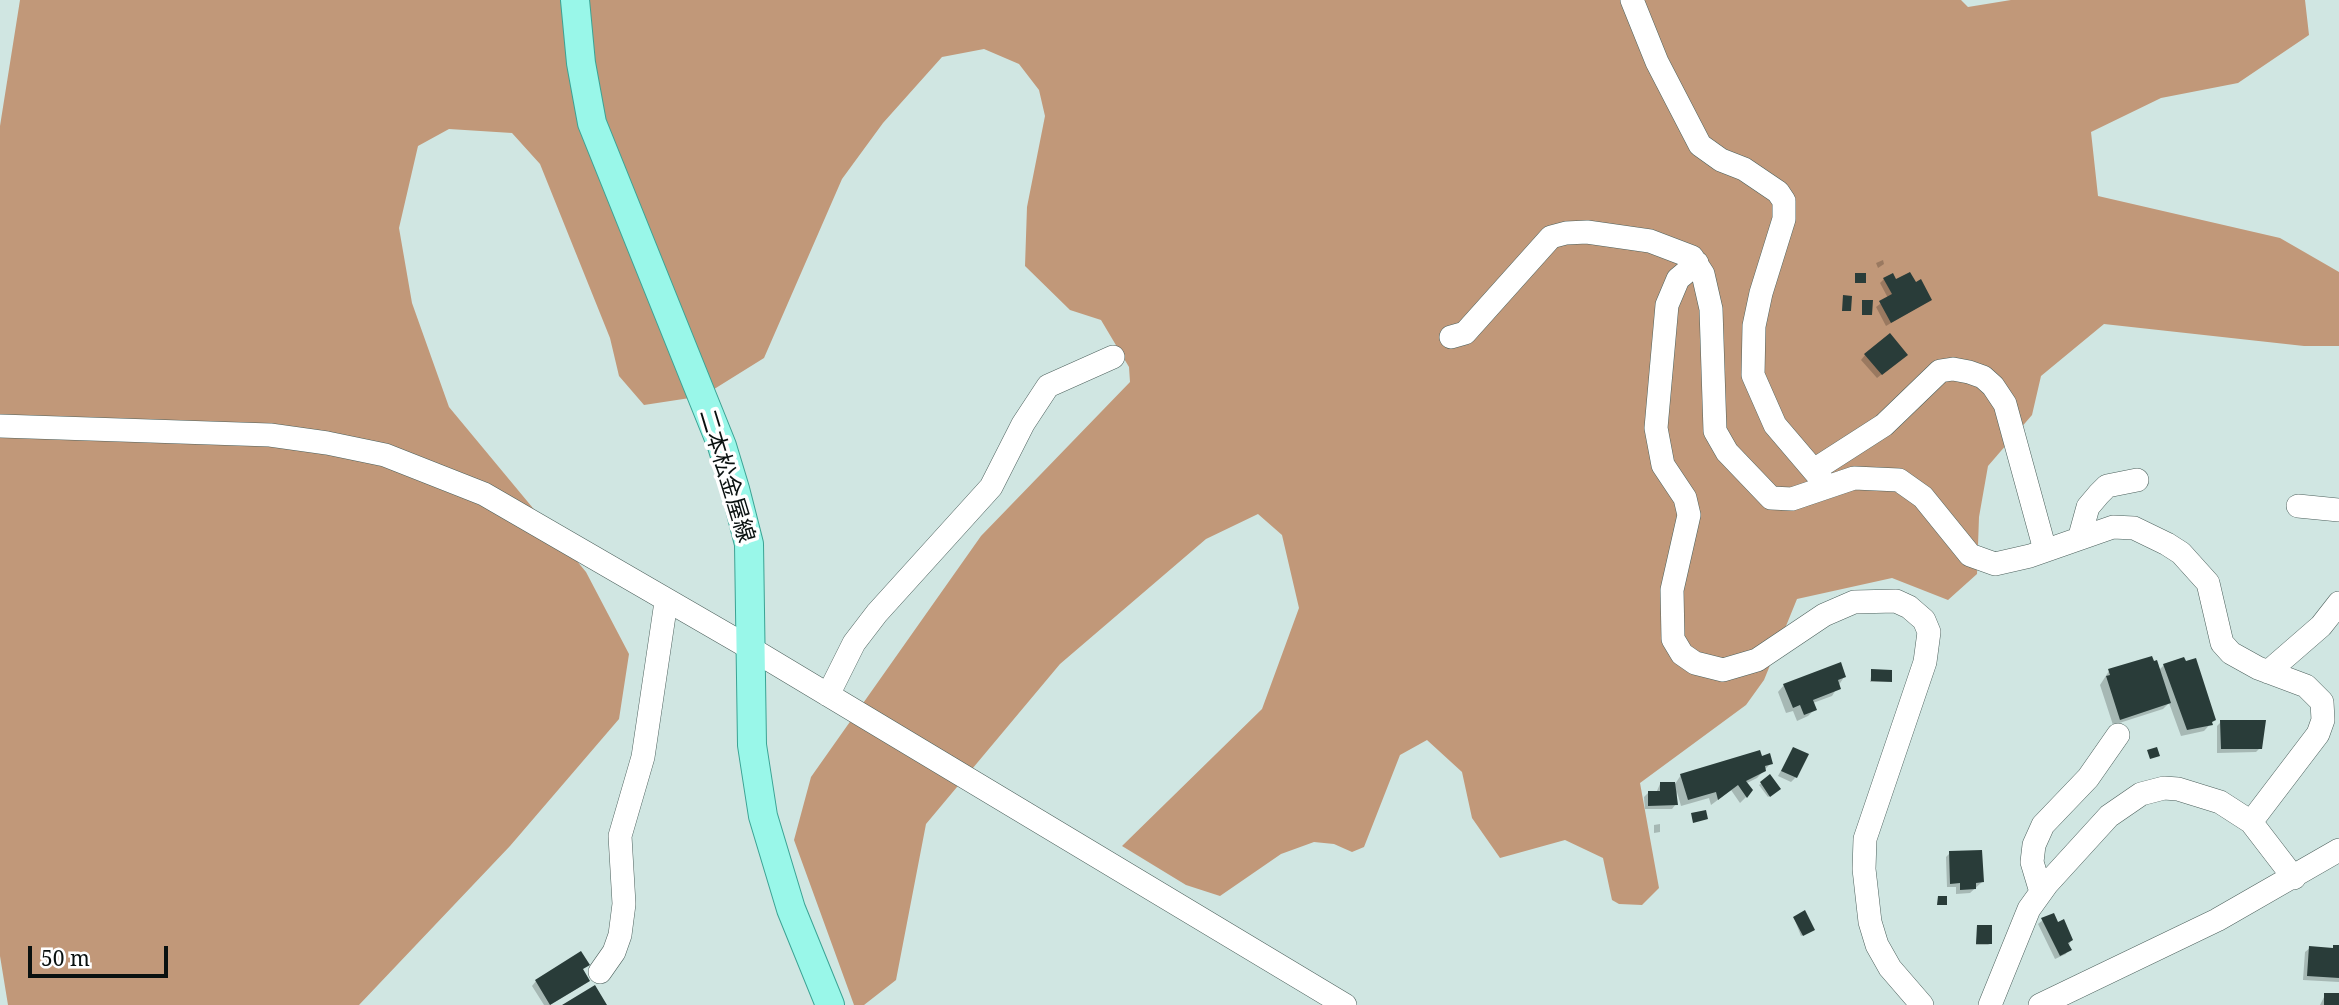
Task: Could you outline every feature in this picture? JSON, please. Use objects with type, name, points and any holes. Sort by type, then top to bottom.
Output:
[{"type":"main road","name":"二本松金屋線","points":[[575,0],[581,63],[592,123],[722,446],[749,544],[752,745],[763,816],[791,909],[830,1005]]},
{"type":"street","points":[[1632,0],[1657,62],[1700,145],[1721,160],[1744,169],[1778,192],[1784,201],[1784,219],[1760,293],[1754,326],[1753,375],[1775,425],[1821,478],[1899,480],[1923,497],[1965,550],[1980,561],[1995,564],[2010,562],[2113,527],[2134,528],[2181,552],[2208,583],[2222,643],[2238,659],[2315,693],[2322,702],[2323,720],[2318,734],[2251,822]]},
{"type":"street","points":[[1451,337],[1465,332],[1502,295],[1540,247],[1552,237],[1566,233],[1611,234],[1650,241],[1682,252],[1697,263],[1706,283],[1711,309],[1713,423],[1718,437],[1737,464],[1771,498],[1791,499],[1821,478],[1884,425],[1940,371],[1953,369],[1969,372],[1983,377],[2005,404],[2045,550]]},
{"type":"street","points":[[1697,263],[1678,279],[1667,305],[1656,428],[1663,465],[1685,498],[1689,515],[1672,590],[1673,639],[1676,647],[1695,663],[1723,670],[1757,660],[1824,615],[1854,602],[1896,601],[1909,607],[1924,620],[1929,632],[1925,662],[1866,839],[1864,869],[1870,922],[1877,945],[1890,968],[1922,1005]]},
{"type":"street","points":[[828,695],[854,643],[877,612],[991,487],[1023,424],[1048,386],[1113,357]]},
{"type":"street","points":[[0,426],[270,435],[385,455],[484,494],[666,602],[750,648],[1345,1005]]},
{"type":"street","points":[[2080,536],[2088,507],[2099,494],[2116,483],[2137,480]]},
{"type":"street","points":[[2298,506],[2339,510]]},
{"type":"street","points":[[600,972],[614,952],[620,935],[624,904],[620,836],[643,757],[666,602]]},
{"type":"street","points":[[2269,672],[2321,626],[2339,603]]},
{"type":"street","points":[[2041,892],[2032,862],[2034,845],[2043,825],[2088,778],[2118,735]]},
{"type":"street","points":[[1990,1005],[2029,909],[2041,892],[2109,816],[2125,803],[2152,790],[2193,792],[2220,802],[2251,822],[2294,878]]},
{"type":"street","points":[[2040,1005],[2217,920],[2339,850]]},
{"type":"shaded area","points":[[20,0],[1961,0],[1968,7],[2011,0],[2305,0],[2309,35],[2238,83],[2161,98],[2091,132],[2098,196],[2280,238],[2339,272],[2339,346],[2304,346],[2104,324],[2041,376],[2032,415],[1988,466],[1979,517],[1977,574],[1948,600],[1892,578],[1797,599],[1764,680],[1746,705],[1640,783],[1659,888],[1642,905],[1619,904],[1612,900],[1603,858],[1565,840],[1500,858],[1472,818],[1462,772],[1427,740],[1400,755],[1364,847],[1352,852],[1334,844],[1314,842],[1281,854],[1220,896],[1186,885],[1122,846],[1262,709],[1299,608],[1282,535],[1258,514],[1206,539],[1060,664],[926,824],[896,980],[864,1005],[854,1005],[794,840],[811,777],[981,536],[1130,382],[1129,367],[1101,320],[1070,310],[1025,266],[1027,207],[1045,116],[1039,90],[1019,64],[984,49],[942,57],[883,123],[842,179],[764,358],[703,396],[644,405],[619,376],[610,338],[540,164],[512,133],[449,129],[418,146],[399,228],[412,303],[449,407],[586,572],[629,654],[619,719],[510,846],[359,1005],[8,1005],[0,956],[0,126]]},
{"type":"building","points":[[1910,272],[1916,282],[1921,279],[1932,300],[1891,323],[1879,301],[1892,294],[1883,278],[1893,273],[1896,279]]},
{"type":"building","points":[[1855,273],[1866,273],[1866,283],[1855,283]]},
{"type":"building","points":[[1843,295],[1852,296],[1851,311],[1842,311]]},
{"type":"building","points":[[1862,300],[1873,300],[1872,315],[1862,315]]},
{"type":"building","points":[[1890,333],[1908,355],[1882,375],[1864,354]]},
{"type":"building","points":[[2152,656],[2154,661],[2157,660],[2171,703],[2120,720],[2106,676],[2110,675],[2108,669]]},
{"type":"building","points":[[2184,657],[2186,661],[2196,658],[2216,720],[2212,722],[2213,725],[2187,730],[2163,664]]},
{"type":"building","points":[[1841,662],[1846,677],[1838,680],[1841,689],[1813,700],[1817,710],[1804,715],[1800,705],[1793,708],[1783,684]]},
{"type":"building","points":[[1871,669],[1892,670],[1892,682],[1871,681]]},
{"type":"building","points":[[2220,720],[2266,720],[2262,749],[2221,749]]},
{"type":"building","points":[[1793,747],[1809,754],[1797,778],[1781,771]]},
{"type":"building","points":[[2157,747],[2160,756],[2150,759],[2147,750]]},
{"type":"building","points":[[1760,750],[1762,756],[1770,753],[1773,764],[1765,766],[1766,771],[1746,781],[1753,790],[1747,798],[1738,785],[1718,800],[1716,792],[1688,800],[1680,774]]},
{"type":"building","points":[[1770,774],[1781,789],[1770,797],[1760,782]]},
{"type":"building","points":[[1660,782],[1675,782],[1678,805],[1648,806],[1648,791],[1660,791]]},
{"type":"building","points":[[1706,810],[1708,819],[1693,823],[1691,813]]},
{"type":"building","points":[[1982,850],[1984,882],[1976,883],[1976,889],[1960,890],[1960,883],[1950,884],[1949,851]]},
{"type":"building","points":[[1938,896],[1947,896],[1947,905],[1937,905]]},
{"type":"building","points":[[1805,910],[1815,930],[1803,936],[1793,917]]},
{"type":"building","points":[[2054,913],[2058,922],[2064,919],[2073,940],[2068,943],[2072,950],[2060,956],[2041,918]]},
{"type":"building","points":[[1977,925],[1992,925],[1992,944],[1976,944]]},
{"type":"building","points":[[2333,945],[2339,945],[2339,978],[2307,976],[2309,946],[2333,948]]},
{"type":"building","points":[[581,951],[590,965],[583,969],[590,981],[550,1005],[535,980]]},
{"type":"building","points":[[595,985],[607,1005],[562,1005]]},
{"type":"building","points":[[2324,993],[2339,993],[2339,1005],[2324,1005]]}]
